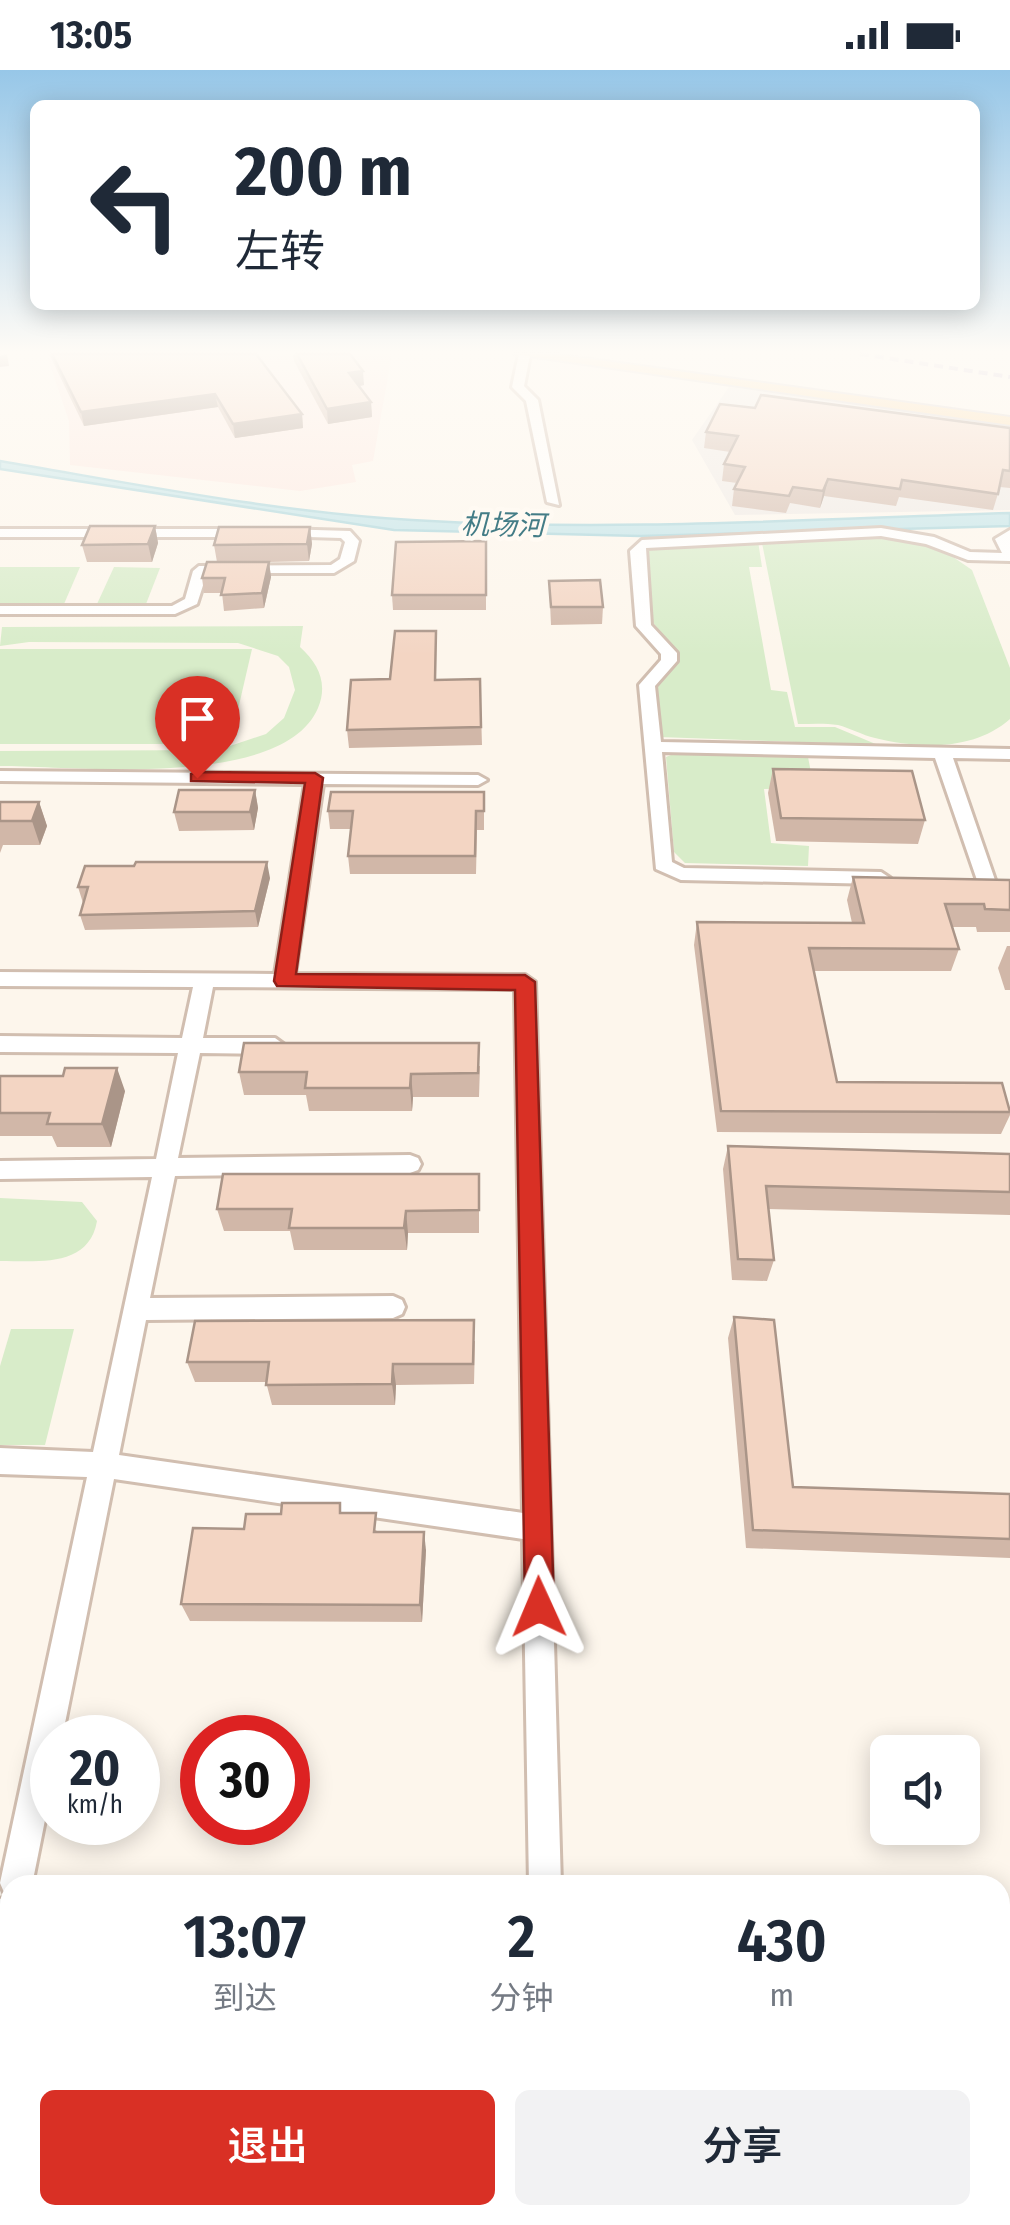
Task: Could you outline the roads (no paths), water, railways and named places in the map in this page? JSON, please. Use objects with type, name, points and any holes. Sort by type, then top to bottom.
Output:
[{"type":"street","points":[[544,455],[554,502]]},
{"type":"street","points":[[910,878],[681,874],[664,865],[647,685],[669,661],[669,653],[644,626],[638,551],[642,544],[881,532],[929,540],[968,556],[1010,555],[1002,539],[1010,534]]},
{"type":"street","points":[[0,533],[339,533],[352,541],[348,561],[334,569],[204,568],[200,570],[192,601],[175,610],[0,610]]},
{"type":"street","points":[[652,747],[1010,754]]},
{"type":"street","points":[[942,752],[976,880],[1010,880]]},
{"type":"street","points":[[0,776],[478,780]]},
{"type":"street","points":[[284,981],[315,778]]},
{"type":"street","points":[[0,979],[525,982],[546,1875]]},
{"type":"street","points":[[18,1875],[204,980]]},
{"type":"street","points":[[0,1044],[306,1046]]},
{"type":"street","points":[[0,1170],[410,1164]]},
{"type":"street","points":[[136,1309],[393,1307]]},
{"type":"street","points":[[0,1461],[104,1464],[538,1528]]},
{"type":"water","name":"机场河","points":[[0,461],[257,504],[412,520],[636,525],[1010,513],[1010,526],[640,536],[394,530],[0,469]]}]
